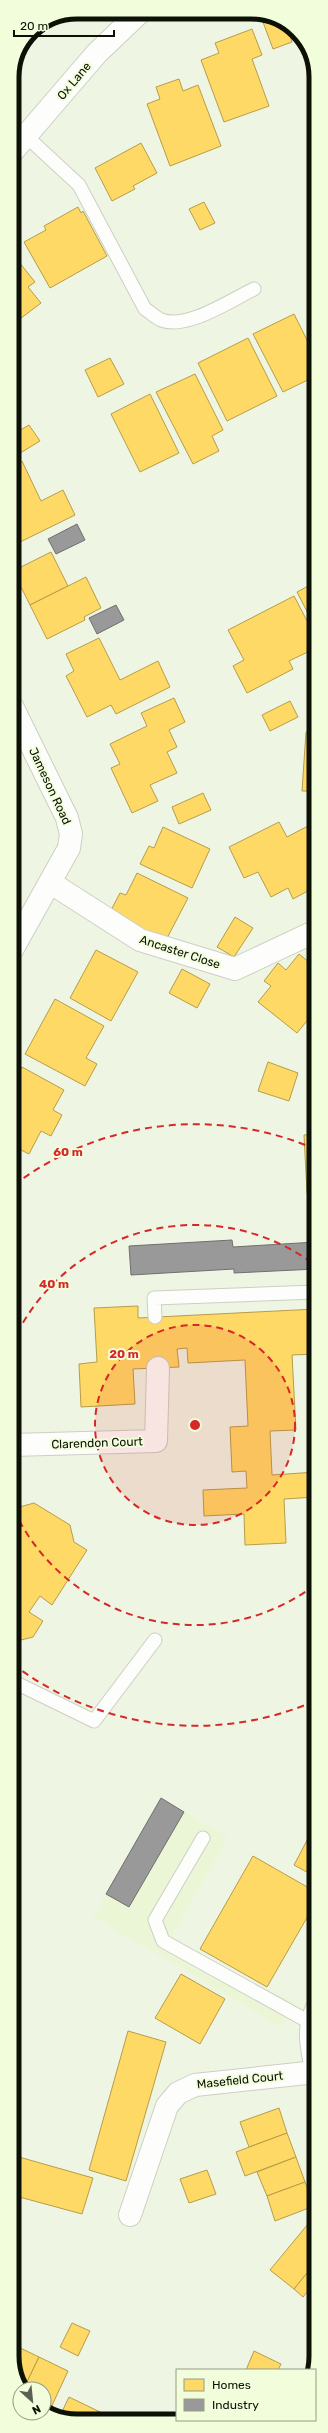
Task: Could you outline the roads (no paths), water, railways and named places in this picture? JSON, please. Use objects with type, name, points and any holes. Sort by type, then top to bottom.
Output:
[{"type":"street","name":"Ox Lane","points":[[19,144],[97,54],[133,19]]},
{"type":"street","name":"Jameson Road","points":[[19,720],[67,818],[71,834],[69,848],[51,884],[19,938]]},
{"type":"street","name":"Ancaster Close","points":[[51,884],[140,940],[235,969],[309,934]]},
{"type":"street","name":"Clarendon Court","points":[[19,1445],[156,1441],[158,1368]]},
{"type":"street","name":"Masefield Court","points":[[130,2215],[167,2106],[178,2093],[195,2084],[309,2072]]},
{"type":"lane","points":[[26,136],[79,185],[146,309],[161,320],[176,321],[197,317],[254,289]]},
{"type":"lane","points":[[155,1317],[154,1298],[309,1292]]},
{"type":"lane","points":[[19,1684],[94,1720],[155,1640]]},
{"type":"lane","points":[[203,1838],[155,1920],[163,1941],[309,2015]]}]
